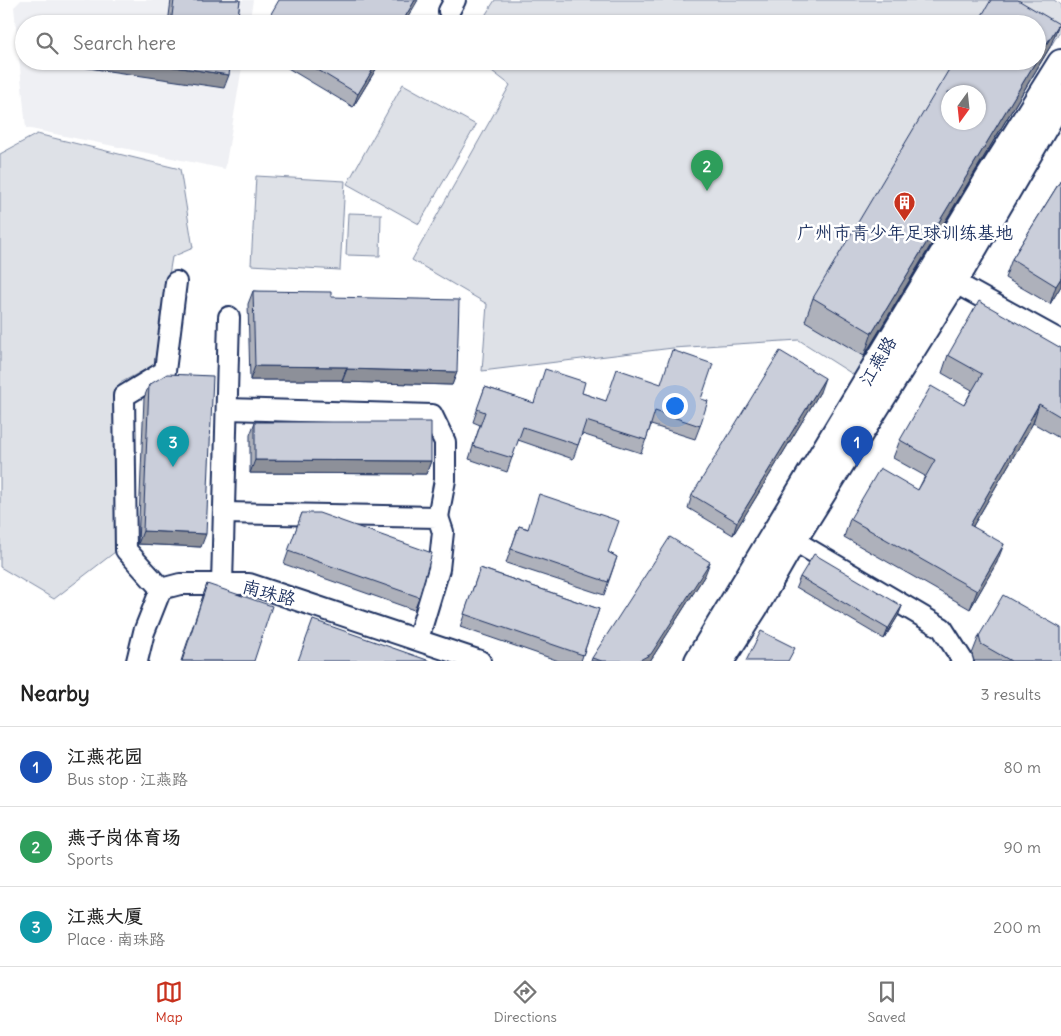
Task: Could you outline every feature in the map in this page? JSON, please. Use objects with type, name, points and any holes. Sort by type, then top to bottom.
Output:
[{"type":"main road","name":"江燕路","points":[[698,661],[1061,63]]},
{"type":"main road","name":"江燕路","points":[[720,661],[954,282],[1061,98]]},
{"type":"street","points":[[161,589],[126,550],[124,396],[165,371],[176,282]]},
{"type":"street","points":[[954,282],[1061,341]]},
{"type":"street","points":[[161,589],[180,584],[222,584],[229,316]]},
{"type":"street","points":[[227,409],[432,415],[446,442],[445,480],[438,517],[443,532],[439,569],[418,640]]},
{"type":"street","points":[[224,513],[438,517]]},
{"type":"street","points":[[793,540],[942,628],[963,661]]},
{"type":"street","name":"南珠路","points":[[222,584],[248,584],[480,661]]},
{"type":"street","name":"南珠路","points":[[222,584],[247,596],[444,661]]},
{"type":"street","points":[[137,661],[144,632],[161,589]]},
{"type":"shaded area","points":[[21,0],[253,0],[250,15],[15,15],[15,17],[14,7]]},
{"type":"shaded area","points":[[495,0],[1054,0],[1061,5],[1061,29],[1046,54],[1046,15],[486,15]]},
{"type":"shaded area","points":[[20,70],[242,70],[225,169],[26,128]]},
{"type":"shaded area","points":[[491,70],[1036,70],[854,375],[799,340],[673,348],[482,371],[487,304],[412,260],[510,85]]},
{"type":"shaded area","points":[[403,84],[476,125],[419,224],[347,184]]},
{"type":"shaded area","points":[[37,134],[180,169],[193,248],[172,257],[154,365],[120,383],[115,552],[54,599],[0,567],[0,154]]},
{"type":"shaded area","points":[[256,176],[345,181],[340,270],[251,265]]},
{"type":"shaded area","points":[[348,213],[381,214],[380,256],[346,255]]},
{"type":"building","points":[[174,0],[240,0],[238,15],[172,15]]},
{"type":"building","points":[[279,0],[415,0],[406,15],[270,15]]},
{"type":"building","points":[[991,0],[1018,0],[1044,15],[982,15]]},
{"type":"building","points":[[1046,16],[1059,24],[1046,45]]},
{"type":"building","points":[[195,70],[230,70],[229,75]]},
{"type":"building","points":[[318,70],[373,70],[358,94]]},
{"type":"building","name":"广州市青少年足球训练基地","points":[[949,70],[1031,70],[872,333],[813,298]]},
{"type":"building","points":[[1061,180],[1061,278],[1056,286],[1012,259]]},
{"type":"building","points":[[253,291],[331,292],[331,297],[459,300],[457,372],[347,369],[347,367],[255,366]]},
{"type":"building","points":[[979,301],[1061,348],[1061,417],[1039,404],[970,525],[1004,544],[977,591],[850,519],[880,468],[918,490],[935,460],[900,440],[931,386],[964,405],[982,374],[948,355]]},
{"type":"building","points":[[672,350],[713,364],[701,399],[708,401],[700,426],[655,411],[646,440],[586,421],[578,445],[523,427],[512,458],[473,446],[485,412],[477,409],[485,387],[534,403],[545,369],[585,382],[582,393],[606,401],[617,369],[661,384]]},
{"type":"building","points":[[780,351],[825,378],[737,522],[692,495]]},
{"type":"building","points":[[167,374],[213,376],[206,534],[143,531],[149,385]]},
{"type":"building","points":[[255,422],[431,422],[431,461],[255,460]]},
{"type":"building","points":[[539,494],[619,521],[608,552],[617,557],[608,582],[511,549],[519,526],[528,529]]},
{"type":"building","points":[[302,513],[319,513],[432,553],[419,597],[288,551]]},
{"type":"building","points":[[670,537],[710,562],[651,654],[638,661],[602,661],[592,658]]},
{"type":"building","points":[[814,554],[902,606],[888,629],[800,577]]},
{"type":"building","points":[[480,568],[599,609],[583,655],[464,614]]},
{"type":"building","points":[[207,584],[272,606],[254,661],[182,661]]},
{"type":"building","points":[[1003,595],[1061,628],[1061,661],[1011,661],[981,644],[979,636]]},
{"type":"building","points":[[313,620],[430,661],[298,661]]},
{"type":"building","points":[[761,631],[795,648],[788,661],[746,661]]},
{"type":"place","name":"燕子岗体育场","points":[[707,191]]},
{"type":"place","name":"广州市青少年足球训练基地","points":[[905,222]]},
{"type":"place","name":"江燕大厦","points":[[173,467]]},
{"type":"place","name":"江燕花园","points":[[857,467]]}]
